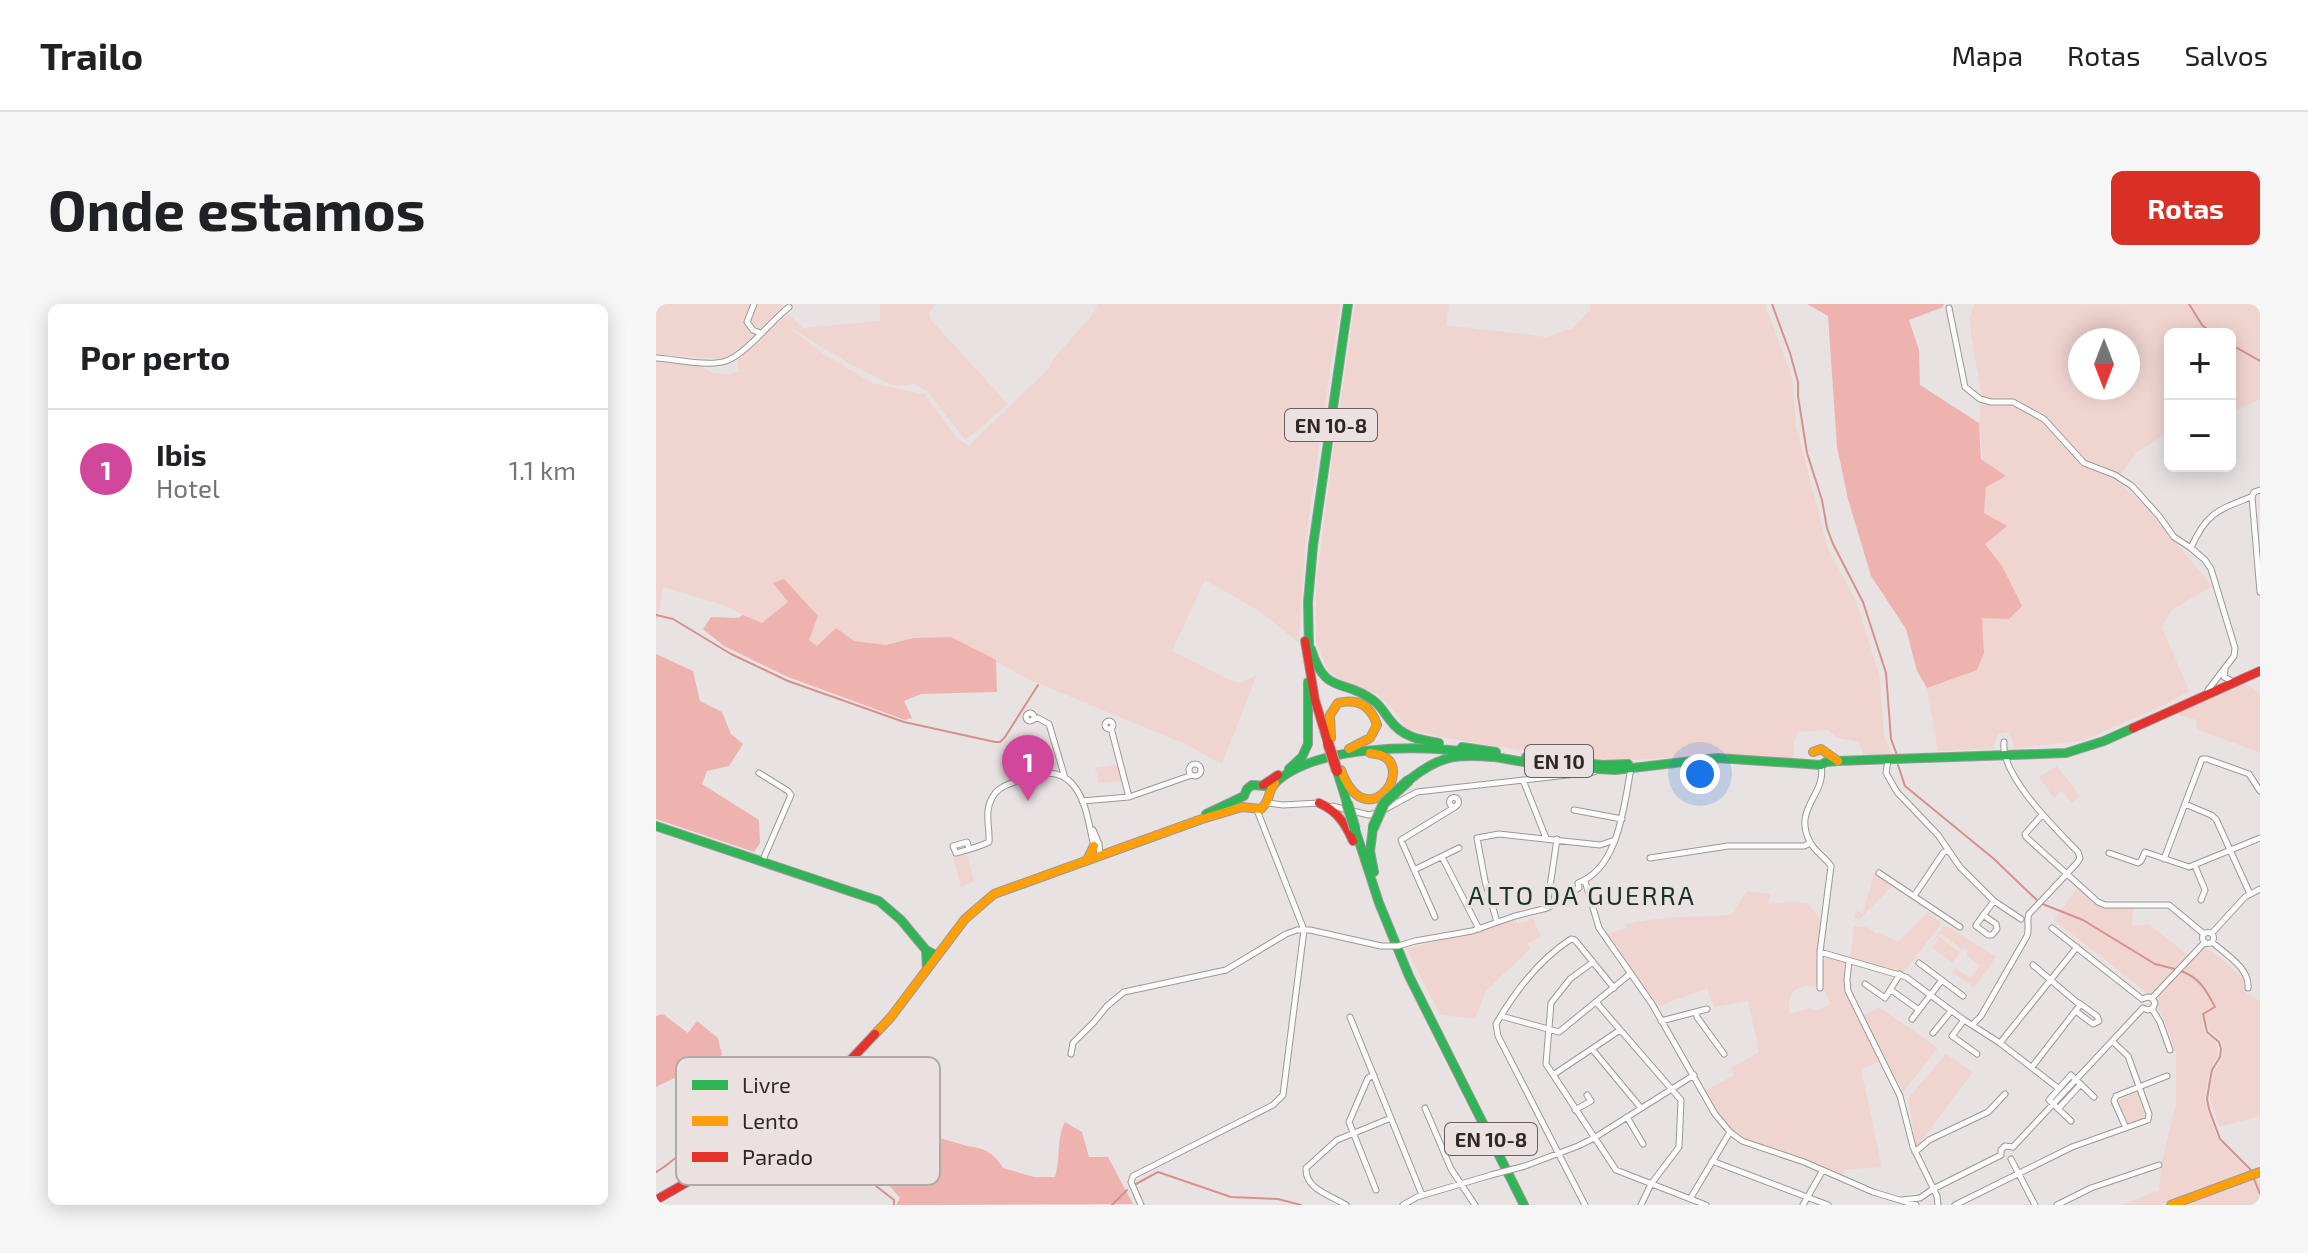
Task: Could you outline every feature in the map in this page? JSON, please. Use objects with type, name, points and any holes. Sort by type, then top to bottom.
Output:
[{"type":"main road","name":"EN 10-8","points":[[1348,304],[1305,598],[1315,700],[1375,882],[1412,974],[1459,1073]]},
{"type":"main road","points":[[1307,641],[1316,666],[1325,679],[1340,688],[1367,696],[1403,734],[1413,739],[1439,743]]},
{"type":"main road","points":[[1289,769],[1302,757],[1308,744],[1307,641]]},
{"type":"main road","points":[[2038,753],[2085,744],[2208,690],[2225,677],[2260,668]]},
{"type":"main road","points":[[1822,757],[1888,760],[2082,750],[2260,668]]},
{"type":"main road","points":[[1330,743],[1328,723],[1333,709],[1344,701],[1361,701],[1375,716],[1374,733],[1366,743],[1347,752]]},
{"type":"main road","name":"EN 10","points":[[1267,793],[1289,769],[1374,745],[1439,743],[1603,765],[1727,758],[1802,762],[1822,757]]},
{"type":"main road","name":"EN 10","points":[[1267,793],[1274,783],[1289,773],[1347,752],[1383,748],[1450,749],[1547,766],[1615,770],[1680,761]]},
{"type":"main road","points":[[1339,770],[1352,792],[1365,799],[1383,796],[1390,789],[1393,773],[1386,759],[1376,753],[1347,752]]},
{"type":"main road","points":[[1375,882],[1370,851],[1373,828],[1384,803],[1427,765],[1442,757],[1464,754],[1492,757]]},
{"type":"main road","points":[[855,1057],[872,1040],[965,919],[994,894],[1087,860],[1098,848],[1117,850],[1161,833],[1244,796],[1249,786],[1257,783],[1267,793],[1253,808]]},
{"type":"main road","points":[[1244,796],[1253,808]]},
{"type":"main road","points":[[1319,803],[1334,810],[1345,822],[1379,903]]},
{"type":"main road","points":[[1161,833],[1242,807],[1253,808]]},
{"type":"main road","points":[[656,826],[879,901],[937,956]]},
{"type":"main road","name":"EN 10-8","points":[[1357,829],[1379,903],[1409,976],[1524,1205]]},
{"type":"main road","points":[[925,945],[947,943]]},
{"type":"main road","points":[[925,945],[927,969]]},
{"type":"main road","points":[[2171,1205],[2255,1174]]},
{"type":"main road","points":[[656,1200],[683,1185]]},
{"type":"street","points":[[754,304],[747,322],[760,333]]},
{"type":"street","points":[[656,358],[710,363],[725,361],[741,352],[789,307]]},
{"type":"street","points":[[1949,308],[1962,382],[1972,394],[1991,402],[2013,402],[2039,415],[2084,463],[2115,475],[2132,486],[2174,537],[2205,560],[2211,569],[2235,648],[2234,656],[2225,669],[2225,677]]},
{"type":"street","points":[[2260,490],[2254,492],[2252,497],[2260,592]]},
{"type":"street","points":[[2191,548],[2210,516],[2219,509],[2252,497]]},
{"type":"street","points":[[1034,719],[1049,724],[1065,778]]},
{"type":"street","points":[[1111,728],[1129,797]]},
{"type":"street","points":[[1972,1025],[1981,1016],[2027,936],[2027,918],[2079,861],[2079,854],[2042,814],[2006,764],[2005,755]]},
{"type":"street","points":[[1820,988],[1820,952],[1831,866],[1810,843],[1806,812],[1819,789],[1822,757]]},
{"type":"street","points":[[2164,859],[2200,761],[2204,758],[2249,774],[2260,791]]},
{"type":"street","points":[[1888,760],[1886,773],[1897,792],[1938,835],[1960,867],[1994,901],[2021,919]]},
{"type":"street","points":[[1071,1054],[1071,1047],[1077,1038],[1124,992],[1226,970],[1286,934],[1304,930],[1381,946],[1398,946],[1479,929],[1547,908],[1583,885],[1607,857],[1622,819],[1631,768]]},
{"type":"street","points":[[1267,793],[1283,805],[1319,803],[1369,815],[1417,792],[1615,770]]},
{"type":"street","points":[[759,773],[791,795],[762,862]]},
{"type":"street","points":[[969,849],[989,842],[988,808],[993,796],[1003,786],[1041,773],[1057,774],[1076,788],[1098,848]]},
{"type":"street","points":[[1082,801],[1129,797],[1192,775]]},
{"type":"street","points":[[1523,779],[1546,838]]},
{"type":"street","points":[[1435,917],[1401,840],[1457,804],[1462,786]]},
{"type":"street","points":[[2185,804],[2216,819],[2250,894]]},
{"type":"street","points":[[1141,1205],[1131,1182],[1133,1176],[1280,1099],[1304,930],[1253,808]]},
{"type":"street","points":[[1574,810],[1622,819]]},
{"type":"street","points":[[2042,814],[2025,834],[2026,837],[2067,873],[2105,905],[2169,905],[2244,972],[2249,982],[2248,988]]},
{"type":"street","points":[[1497,922],[1477,838],[1491,835],[1546,838],[1600,845],[1616,840]]},
{"type":"street","points":[[2109,853],[2137,863],[2145,852],[2187,867],[2260,838]]},
{"type":"street","points":[[1547,908],[1557,839]]},
{"type":"street","points":[[1650,858],[1715,847],[1804,846],[1810,843]]},
{"type":"street","points":[[1414,870],[1459,848]]},
{"type":"street","points":[[1914,896],[1948,850]]},
{"type":"street","points":[[1442,857],[1479,929]]},
{"type":"street","points":[[2195,866],[2205,890],[2201,900]]},
{"type":"street","points":[[1879,873],[1960,927]]},
{"type":"street","points":[[1583,885],[1599,928],[1661,1021],[1715,1114],[1730,1132],[1742,1141],[1873,1192],[1901,1200],[1919,1201],[1931,1197],[1938,1204]]},
{"type":"street","points":[[2204,934],[2212,933],[2250,894],[2260,889]]},
{"type":"street","points":[[1983,915],[1994,901]]},
{"type":"street","points":[[2052,928],[2142,999]]},
{"type":"street","points":[[2152,998],[2214,937],[2212,933]]},
{"type":"street","points":[[1585,1205],[1498,1036],[1496,1024],[1541,964],[1569,939],[1575,940],[1614,988]]},
{"type":"street","points":[[2000,1043],[2077,947]]},
{"type":"street","points":[[1820,952],[1900,974],[2000,1043],[2058,1088]]},
{"type":"street","points":[[1849,961],[1848,991],[1900,1096],[1915,1152],[1938,1204]]},
{"type":"street","points":[[1593,962],[1570,979],[1553,1000],[1546,1064],[1616,1170],[1706,1205]]},
{"type":"street","points":[[1919,963],[1963,996]]},
{"type":"street","points":[[2033,965],[2097,1016],[2099,1021],[2093,1024],[2077,1012]]},
{"type":"street","points":[[1501,1016],[1548,1031],[1561,1031],[1630,974]]},
{"type":"street","points":[[1865,984],[1885,998],[1900,974]]},
{"type":"street","points":[[1912,1019],[1942,980]]},
{"type":"street","points":[[1891,990],[1919,1010]]},
{"type":"street","points":[[2142,999],[2152,998]]},
{"type":"street","points":[[2152,998],[2155,1003],[2152,1009]]},
{"type":"street","points":[[2142,999],[2143,1008]]},
{"type":"street","points":[[1596,1002],[1681,1100],[1679,1147],[1651,1184],[1641,1205]]},
{"type":"street","points":[[2032,1067],[2077,1012],[2079,1003]]},
{"type":"street","points":[[2143,1008],[2152,1009]]},
{"type":"street","points":[[2013,1147],[2078,1082],[2143,1008]]},
{"type":"street","points":[[1661,1021],[1707,1009]]},
{"type":"street","points":[[2152,1009],[2170,1050]]},
{"type":"street","points":[[1933,1033],[1951,1011]]},
{"type":"street","points":[[1696,1012],[1724,1054]]},
{"type":"street","points":[[1350,1017],[1391,1118],[1420,1196],[1420,1205]]},
{"type":"street","points":[[1964,1020],[1952,1036],[1977,1054]]},
{"type":"street","points":[[1553,1075],[1620,1030]]},
{"type":"street","points":[[1955,1205],[2082,1143],[2145,1122],[2148,1118],[2128,1056],[2112,1041]]},
{"type":"street","points":[[1592,1049],[1641,1108]]},
{"type":"street","points":[[1374,1075],[1368,1078],[1349,1122],[1376,1190]]},
{"type":"street","points":[[1403,1205],[1420,1196],[1525,1166],[1594,1138],[1694,1075]]},
{"type":"street","points":[[2071,1121],[2049,1100],[2058,1088],[2071,1075],[2094,1097]]},
{"type":"street","points":[[2127,1128],[2114,1099],[2116,1096],[2167,1076]]},
{"type":"street","points":[[1915,1152],[1929,1140],[1988,1112],[2005,1094]]},
{"type":"street","points":[[1575,1110],[1591,1101],[1587,1095]]},
{"type":"street","points":[[1425,1108],[1451,1169],[1475,1205]]},
{"type":"street","points":[[1627,1117],[1643,1144]]},
{"type":"street","points":[[1346,1205],[1313,1186],[1305,1173],[1309,1164],[1337,1140],[1391,1118]]},
{"type":"street","points":[[1690,1199],[1730,1132]]},
{"type":"street","points":[[1919,1201],[1933,1189],[2001,1155],[2003,1147],[2013,1147]]},
{"type":"street","points":[[2001,1155],[2011,1159],[2015,1155],[2013,1147]]},
{"type":"street","points":[[2011,1159],[2035,1205]]},
{"type":"street","points":[[1712,1161],[1828,1205]]},
{"type":"street","points":[[2057,1205],[2091,1188],[2159,1165]]},
{"type":"street","points":[[1803,1205],[1823,1170]]},
{"type":"shaded area","points":[[656,304],[783,304],[737,352],[722,359],[656,354]]},
{"type":"shaded area","points":[[880,304],[936,304],[929,313],[931,320],[1008,404],[965,440],[928,392],[914,384],[894,386],[850,364],[786,325],[822,353],[872,383],[924,394],[957,438],[969,446],[1050,367],[1052,360],[1090,318],[1098,304],[1340,304],[1305,544],[1299,643],[1261,612],[1205,580],[1172,651],[1231,681],[1241,683],[1257,675],[1222,764],[1185,744],[1032,681],[951,637],[913,638],[886,645],[854,641],[818,647],[809,640],[784,579],[774,584],[788,602],[762,624],[723,605],[663,587],[656,619],[656,362],[703,367],[712,373],[730,374],[740,371],[737,365],[739,358],[788,314],[803,328],[880,321]]},
{"type":"shaded area","points":[[1355,304],[1449,304],[1446,325],[1546,337],[1573,328],[1590,310],[1591,304],[1765,304],[1792,377],[1796,426],[1828,549],[1856,601],[1880,678],[1884,736],[1892,755],[1864,757],[1859,742],[1838,738],[1827,730],[1798,732],[1794,740],[1794,758],[1726,754],[1605,762],[1567,758],[1407,729],[1377,694],[1351,685],[1329,672],[1316,641],[1316,585]]},
{"type":"shaded area","points":[[1807,304],[1944,304],[1909,320],[1919,350],[1920,385],[1979,423],[1981,459],[2006,476],[1986,487],[1984,513],[2007,526],[1985,544],[2002,566],[2022,606],[2009,619],[1982,618],[1984,653],[1977,670],[1927,688],[1917,671],[1906,629],[1871,576],[1848,499],[1837,447],[1828,316]]},
{"type":"shaded area","points":[[1974,304],[2260,304],[2260,399],[2236,410],[2236,328],[2164,328],[2164,435],[2137,452],[2116,480],[2146,507],[2212,586],[2172,610],[2162,627],[2189,691],[2165,705],[2082,741],[2014,748],[2009,732],[1998,734],[1993,749],[1938,751],[1927,688],[1977,670],[1984,653],[1982,618],[2002,566],[1985,544],[1983,513],[1986,487],[1979,423],[1982,396],[1970,318]]},
{"type":"shaded area","points":[[784,579],[818,616],[809,640],[817,646],[836,628],[854,641],[886,645],[913,638],[951,637],[996,660],[997,692],[921,694],[904,701],[912,718],[905,720],[788,677],[724,646],[703,629],[711,617],[738,618],[743,615],[762,623],[788,602],[773,583]]},
{"type":"shaded area","points":[[656,654],[693,671],[700,701],[722,712],[731,734],[743,744],[729,766],[707,771],[702,784],[759,820],[760,843],[754,852],[656,819]]},
{"type":"shaded area","points":[[2244,682],[2260,694],[2260,753],[2197,729],[2196,720],[2174,713]]},
{"type":"shaded area","points":[[1118,764],[1122,781],[1099,783],[1095,768]]},
{"type":"shaded area","points":[[2057,766],[2081,799],[2079,797],[2072,803],[2062,791],[2054,798],[2039,777]]},
{"type":"shaded area","points":[[967,854],[974,881],[961,887],[953,858]]},
{"type":"shaded area","points":[[1874,874],[1892,886],[1858,921],[1856,911],[1863,913]]},
{"type":"shaded area","points":[[2080,884],[2105,905],[2133,906],[2132,926],[2149,924],[2190,957],[2203,944],[2241,976],[2245,981],[2246,993],[2260,1001],[2260,1116],[2219,1127],[2210,1099],[2211,1081],[2223,1057],[2223,1050],[2221,1040],[2210,1031],[2204,1013],[2201,1015],[2205,1034],[2216,1042],[2218,1053],[2207,1080],[2205,1100],[2208,1112],[2219,1141],[2249,1171],[2160,1205],[2121,1205],[2159,1190],[2162,1161],[2176,1104],[2176,1053],[2156,1000],[2054,920]]},
{"type":"shaded area","points":[[1747,891],[1771,894],[1768,904],[1807,903],[1821,920],[1817,950],[1818,982],[1815,986],[1802,987],[1794,992],[1789,1001],[1790,1014],[1809,1008],[1816,1011],[1831,1004],[1822,987],[1823,959],[1828,957],[1845,962],[1846,993],[1879,1062],[1861,1069],[1882,1167],[1845,1170],[1842,1175],[1746,1140],[1734,1132],[1723,1121],[1706,1090],[1734,1075],[1731,1068],[1759,1052],[1748,1001],[1714,1007],[1707,988],[1657,1007],[1605,934],[1639,921],[1731,915]]},
{"type":"shaded area","points":[[1928,912],[1942,923],[1903,973],[1848,957],[1854,926],[1866,927],[1898,942]]},
{"type":"shaded area","points":[[1533,918],[1541,937],[1527,944],[1530,949],[1486,991],[1475,1019],[1440,1015],[1406,948]]},
{"type":"shaded area","points":[[1947,926],[1996,957],[1974,988],[1952,972],[1956,968],[1970,978],[1980,966],[1966,955],[1968,951],[1962,950],[1941,933],[1927,950],[1943,927]]},
{"type":"shaded area","points":[[1940,937],[1960,953],[1952,963],[1932,947]]},
{"type":"shaded area","points":[[1879,1007],[1938,1048],[1903,1092],[1863,1016]]},
{"type":"shaded area","points":[[663,1014],[688,1033],[697,1021],[718,1038],[722,1055],[676,1057],[676,1077],[656,1087],[656,1016]]},
{"type":"shaded area","points":[[1946,1054],[1973,1072],[1916,1148],[1908,1098]]},
{"type":"shaded area","points":[[2134,1093],[2145,1116],[2128,1123],[2119,1102]]},
{"type":"shaded area","points":[[1065,1122],[1082,1132],[1089,1157],[1108,1157],[1133,1204],[896,1205],[900,1198],[889,1185],[940,1185],[940,1138],[984,1150],[1003,1168],[1034,1177],[1055,1177],[1060,1135]]},
{"type":"shaded area","points":[[2260,1174],[2260,1205],[2181,1205]]},
{"type":"waterway","points":[[1772,304],[1798,382],[1807,453],[1827,528],[1863,602],[1886,673],[1891,739],[1897,755]]},
{"type":"waterway","points":[[2189,304],[2206,328]]},
{"type":"waterway","points":[[2236,347],[2260,361]]},
{"type":"waterway","points":[[656,615],[673,619],[731,654],[788,681],[904,722],[995,742],[1005,737],[1038,685]]},
{"type":"waterway","points":[[1898,765],[1905,786],[1994,859],[2040,903],[2083,920],[2155,964],[2175,969]]},
{"type":"waterway","points":[[2181,971],[2198,981],[2215,1007],[2203,1014],[2207,1032],[2219,1042],[2221,1049],[2212,1070],[2207,1099],[2209,1109],[2220,1139],[2250,1169],[2260,1194]]},
{"type":"waterway","points":[[656,1172],[676,1158]]},
{"type":"waterway","points":[[1136,1184],[1158,1172],[1231,1197],[1278,1199],[1301,1205]]},
{"type":"waterway","points":[[875,1185],[894,1200],[894,1205]]},
{"type":"waterway","points":[[1112,1205],[1127,1190]]},
{"type":"traffic: fast","points":[[1309,648],[1308,602],[1313,546],[1348,304]]},
{"type":"traffic: fast","points":[[1311,649],[1329,680],[1374,701],[1406,734],[1439,743]]},
{"type":"traffic: fast","points":[[1289,769],[1302,757],[1308,744],[1308,682]]},
{"type":"traffic: fast","points":[[1489,756],[1547,766],[1615,770],[1717,758],[1821,765],[1838,761],[2066,753],[2133,728]]},
{"type":"traffic: fast","points":[[1462,747],[1496,752]]},
{"type":"traffic: fast","points":[[1275,783],[1293,770],[1340,755],[1395,749],[1468,752]]},
{"type":"traffic: fast","points":[[1409,780],[1448,758],[1492,757]]},
{"type":"traffic: fast","points":[[1526,757],[1603,765],[1628,764]]},
{"type":"traffic: fast","points":[[1337,771],[1347,803]]},
{"type":"traffic: fast","points":[[1373,828],[1384,803],[1409,780]]},
{"type":"traffic: fast","points":[[1206,814],[1244,796],[1252,785],[1265,786]]},
{"type":"traffic: fast","points":[[1347,803],[1355,829]]},
{"type":"traffic: fast","points":[[656,826],[879,901],[901,920],[926,950],[937,956]]},
{"type":"traffic: fast","points":[[1373,828],[1370,851],[1374,872]]},
{"type":"traffic: fast","points":[[1355,829],[1379,903],[1409,976],[1524,1205]]},
{"type":"traffic: fast","points":[[926,950],[927,969]]},
{"type":"traffic: slow","points":[[1331,738],[1330,715],[1338,703],[1357,702],[1367,708],[1377,725],[1370,738],[1349,749]]},
{"type":"traffic: slow","points":[[1813,752],[1821,749],[1838,761]]},
{"type":"traffic: slow","points":[[1341,770],[1351,789],[1362,798],[1373,799],[1383,794],[1393,774],[1391,764],[1383,756],[1370,753]]},
{"type":"traffic: slow","points":[[875,1034],[965,919],[994,894],[1202,819],[1242,807],[1261,809],[1275,783]]},
{"type":"traffic: slow","points":[[1087,860],[1094,846]]},
{"type":"traffic: slow","points":[[2171,1205],[2260,1172]]},
{"type":"traffic: jam","points":[[1305,641],[1315,700],[1328,743]]},
{"type":"traffic: jam","points":[[2133,728],[2260,671]]},
{"type":"traffic: jam","points":[[1328,743],[1337,771]]},
{"type":"traffic: jam","points":[[1263,785],[1278,775]]},
{"type":"traffic: jam","points":[[1319,803],[1340,818],[1353,841]]},
{"type":"traffic: jam","points":[[853,1057],[875,1034]]},
{"type":"traffic: jam","points":[[656,1200],[682,1185]]},
{"type":"place","name":"Ibis","points":[[1028,801]]},
{"type":"district","name":"ALTO DA GUERRA","points":[[1582,894]]}]
